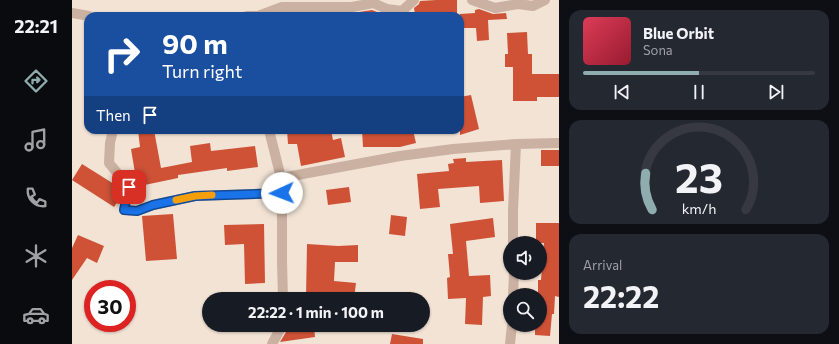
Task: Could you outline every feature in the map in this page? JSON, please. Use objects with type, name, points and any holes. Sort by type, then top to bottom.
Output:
[{"type":"street","points":[[269,12],[282,7],[352,7],[373,3],[387,9],[402,11],[414,0]]},
{"type":"street","points":[[472,0],[495,8],[518,4],[533,6],[545,0]]},
{"type":"street","points":[[72,13],[84,15]]},
{"type":"street","points":[[112,134],[109,163],[129,187],[124,210],[137,211],[153,205],[195,196],[282,193]]},
{"type":"street","points":[[270,134],[281,178],[283,292]]},
{"type":"street","points":[[281,178],[400,156],[453,149],[516,144],[559,143]]},
{"type":"street","points":[[513,236],[516,144]]},
{"type":"street","points":[[272,344],[278,332]]},
{"type":"street","points":[[510,344],[511,332]]},
{"type":"building","points":[[457,0],[457,12],[415,12],[414,8],[420,1]]},
{"type":"building","points":[[479,9],[493,14],[506,13],[507,19],[488,20],[489,40],[477,41],[476,28],[464,28],[464,14],[475,13],[475,10]]},
{"type":"building","points":[[372,10],[377,12],[358,12]]},
{"type":"building","points":[[527,32],[528,54],[532,54],[532,74],[559,74],[559,97],[537,97],[537,101],[513,101],[513,67],[505,67],[505,54],[508,54],[507,33]]},
{"type":"building","points":[[471,95],[479,129],[464,134],[464,96]]},
{"type":"building","points":[[138,134],[155,134],[161,168],[192,162],[190,146],[210,143],[211,151],[255,146],[258,167],[227,171],[227,168],[178,175],[178,178],[135,187],[130,174],[135,173],[131,149],[140,147]]},
{"type":"building","points":[[287,134],[332,134],[333,140],[341,138],[345,157],[301,166],[297,144],[288,144]]},
{"type":"building","points":[[362,134],[414,134],[416,143],[400,147],[363,147]]},
{"type":"building","points":[[541,150],[559,150],[559,166],[541,166]]},
{"type":"building","points":[[466,158],[466,162],[502,160],[504,201],[480,203],[479,186],[438,189],[440,207],[420,209],[417,174],[449,171],[448,164],[454,163],[453,159]]},
{"type":"building","points":[[82,164],[122,189],[120,198],[114,207],[72,180]]},
{"type":"building","points":[[349,187],[351,202],[328,205],[326,190]]},
{"type":"building","points":[[173,214],[177,259],[146,261],[142,216]]},
{"type":"building","points":[[391,215],[407,217],[405,236],[389,234]]},
{"type":"building","points":[[493,218],[495,237],[466,241],[469,276],[490,275],[491,296],[483,297],[482,325],[465,324],[466,298],[448,299],[447,278],[450,277],[448,254],[453,254],[450,224]]},
{"type":"building","points":[[536,223],[559,223],[559,297],[555,296],[554,314],[552,314],[550,336],[535,335],[535,332],[547,332],[547,288],[538,288],[538,280],[547,280],[547,236],[536,236]]},
{"type":"building","points":[[264,224],[265,283],[245,284],[244,244],[225,245],[224,225]]},
{"type":"building","points":[[78,235],[104,246],[97,263],[87,258],[72,280],[72,248]]},
{"type":"building","points":[[307,244],[338,246],[358,245],[358,262],[335,262],[334,281],[356,283],[355,292],[306,292]]},
{"type":"building","points":[[286,332],[315,332],[315,337],[280,342]]},
{"type":"building","points":[[392,334],[423,339],[423,344],[390,344]]},
{"type":"slow traffic","points":[[176,200],[195,196],[212,195]]},
{"type":"route","points":[[129,187],[124,210],[137,211],[153,205],[195,196],[282,193]]}]
